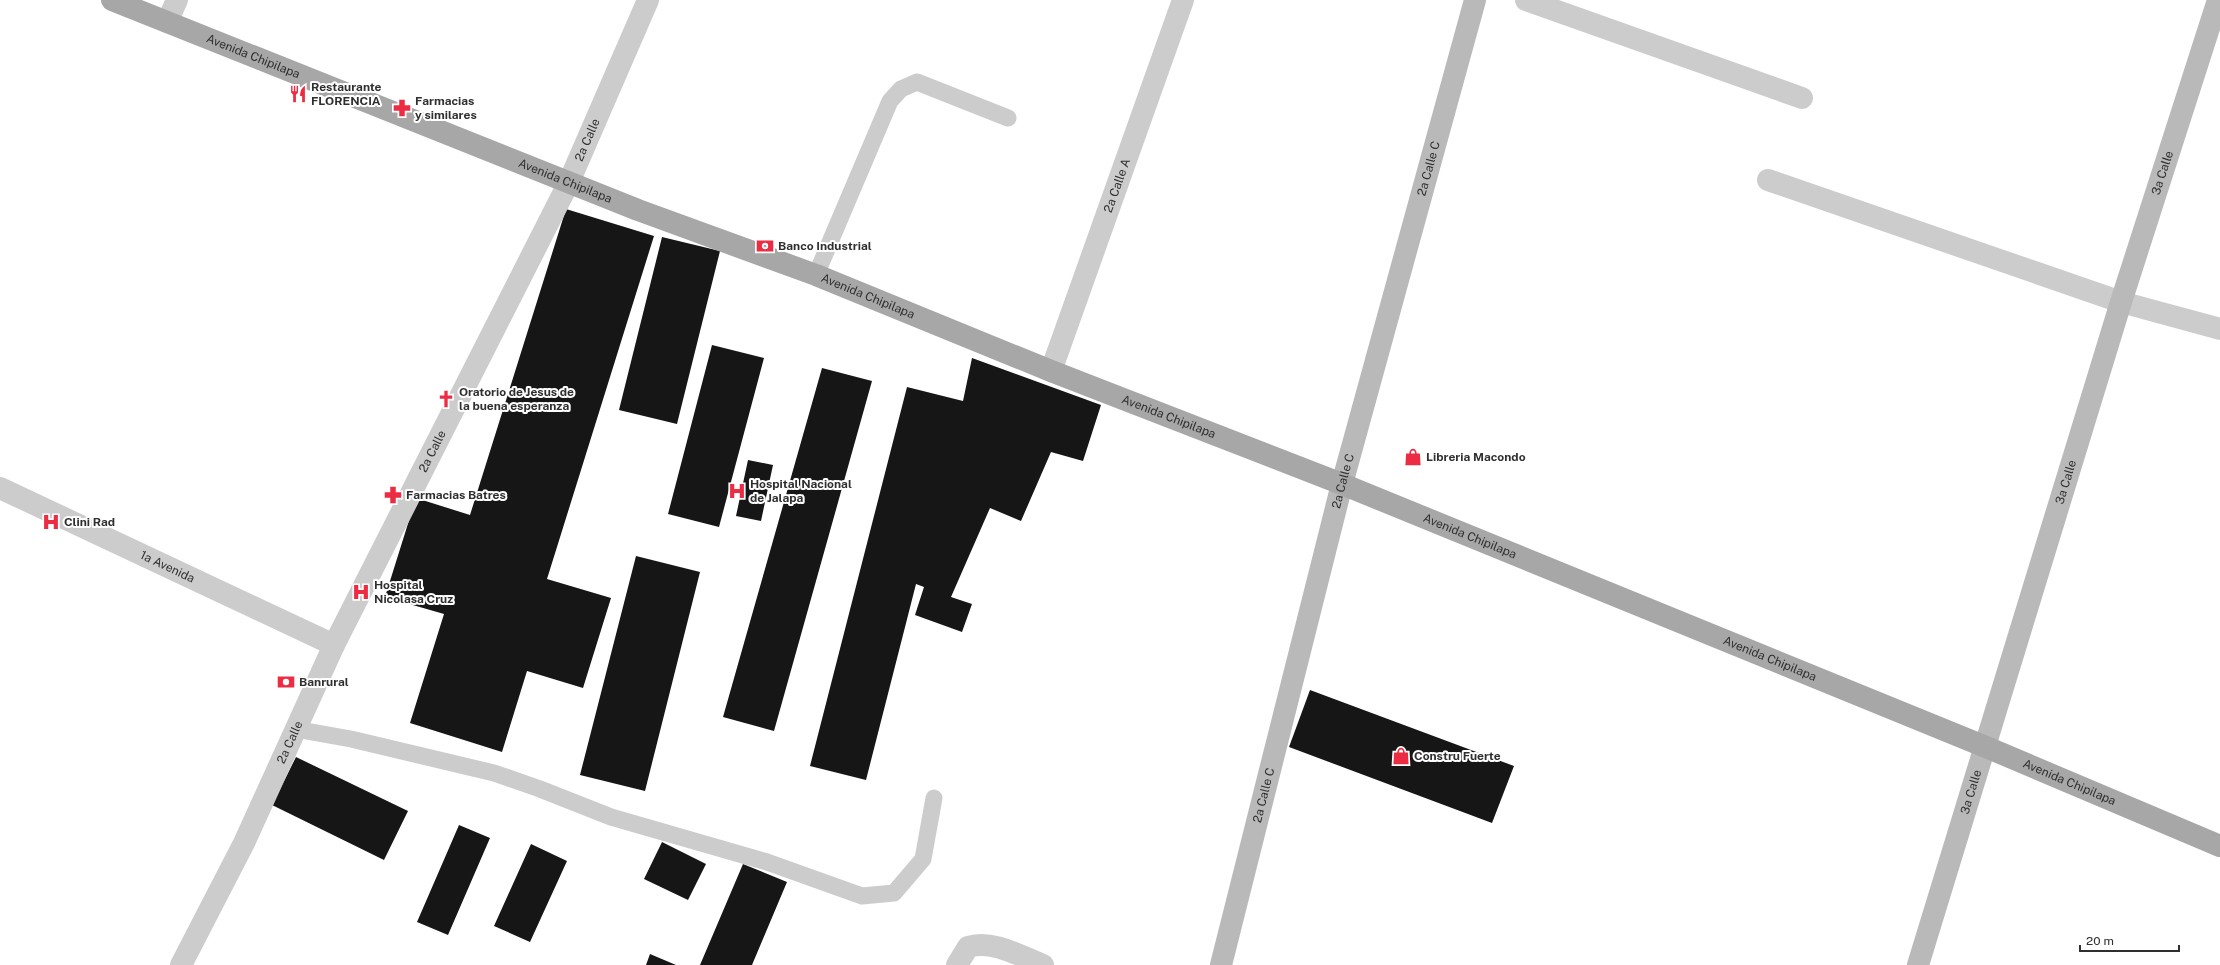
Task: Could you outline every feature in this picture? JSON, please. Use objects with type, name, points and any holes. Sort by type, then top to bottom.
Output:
[{"type":"main road","name":"Avenida Chipilapa","points":[[112,0],[638,210],[816,275],[1051,371],[1342,484],[1986,747],[2220,846]]},
{"type":"main road","name":"2a Calle C","points":[[1221,965],[1342,484],[1475,0]]},
{"type":"main road","name":"3a Calle","points":[[1918,965],[2121,302],[2218,0]]},
{"type":"street","points":[[167,22],[177,0]]},
{"type":"street","name":"2a Calle","points":[[181,965],[244,843],[334,645],[569,182],[648,0]]},
{"type":"street","name":"2a Calle A","points":[[1051,371],[1183,0]]},
{"type":"street","points":[[1526,0],[1802,98]]},
{"type":"street","points":[[1768,180],[2121,302],[2220,329]]},
{"type":"street","name":"1a Avenida","points":[[0,488],[334,645]]},
{"type":"street","points":[[957,965],[968,947],[977,944],[993,946],[1043,965]]},
{"type":"lane","points":[[816,275],[890,100],[901,89],[917,82],[1008,118]]},
{"type":"lane","points":[[296,729],[351,739],[494,774],[540,789],[611,818],[767,862],[862,896],[894,893],[922,859],[934,798]]},
{"type":"building","points":[[566,209],[654,236],[547,579],[611,598],[583,688],[527,671],[502,752],[410,723],[444,614],[385,597],[416,498],[470,515]]},
{"type":"building","points":[[662,237],[720,251],[677,424],[619,410]]},
{"type":"building","points":[[712,345],[764,358],[719,527],[668,514]]},
{"type":"building","points":[[972,358],[1101,405],[1083,461],[1051,452],[1021,521],[990,508],[951,597],[972,604],[962,632],[915,615],[924,587],[916,584],[866,780],[810,766],[907,387],[963,401]]},
{"type":"building","points":[[822,368],[872,381],[774,731],[723,717]]},
{"type":"building","points":[[748,460],[773,465],[761,521],[736,516]]},
{"type":"building","points":[[636,556],[700,572],[645,791],[580,775]]},
{"type":"building","name":"Constru Fuerte","points":[[1310,690],[1514,766],[1492,823],[1289,747]]},
{"type":"building","points":[[296,757],[408,811],[384,860],[272,805]]},
{"type":"building","points":[[459,825],[490,838],[448,935],[417,922]]},
{"type":"building","points":[[662,842],[706,864],[688,900],[644,879]]},
{"type":"building","points":[[531,844],[567,861],[530,942],[494,926]]},
{"type":"building","points":[[743,864],[787,882],[752,965],[700,965]]},
{"type":"building","points":[[650,954],[676,965],[646,965]]},
{"type":"place","name":"Restaurante FLORENCIA","points":[[298,94]]},
{"type":"place","name":"Farmacias y similares","points":[[402,108]]},
{"type":"place","name":"Banco Industrial","points":[[765,246]]},
{"type":"place","name":"Oratorio de Jesus de la buena esperanza","points":[[446,399]]},
{"type":"place","name":"Libreria Macondo","points":[[1413,457]]},
{"type":"place","name":"Hospital Nacional de Jalapa","points":[[737,491]]},
{"type":"place","name":"Farmacias Batres","points":[[393,495]]},
{"type":"place","name":"Clini Rad","points":[[51,522]]},
{"type":"place","name":"Hospital Nicolasa Cruz","points":[[361,592]]},
{"type":"place","name":"Banrural","points":[[286,682]]},
{"type":"place","name":"Constru Fuerte","points":[[1401,756]]}]
